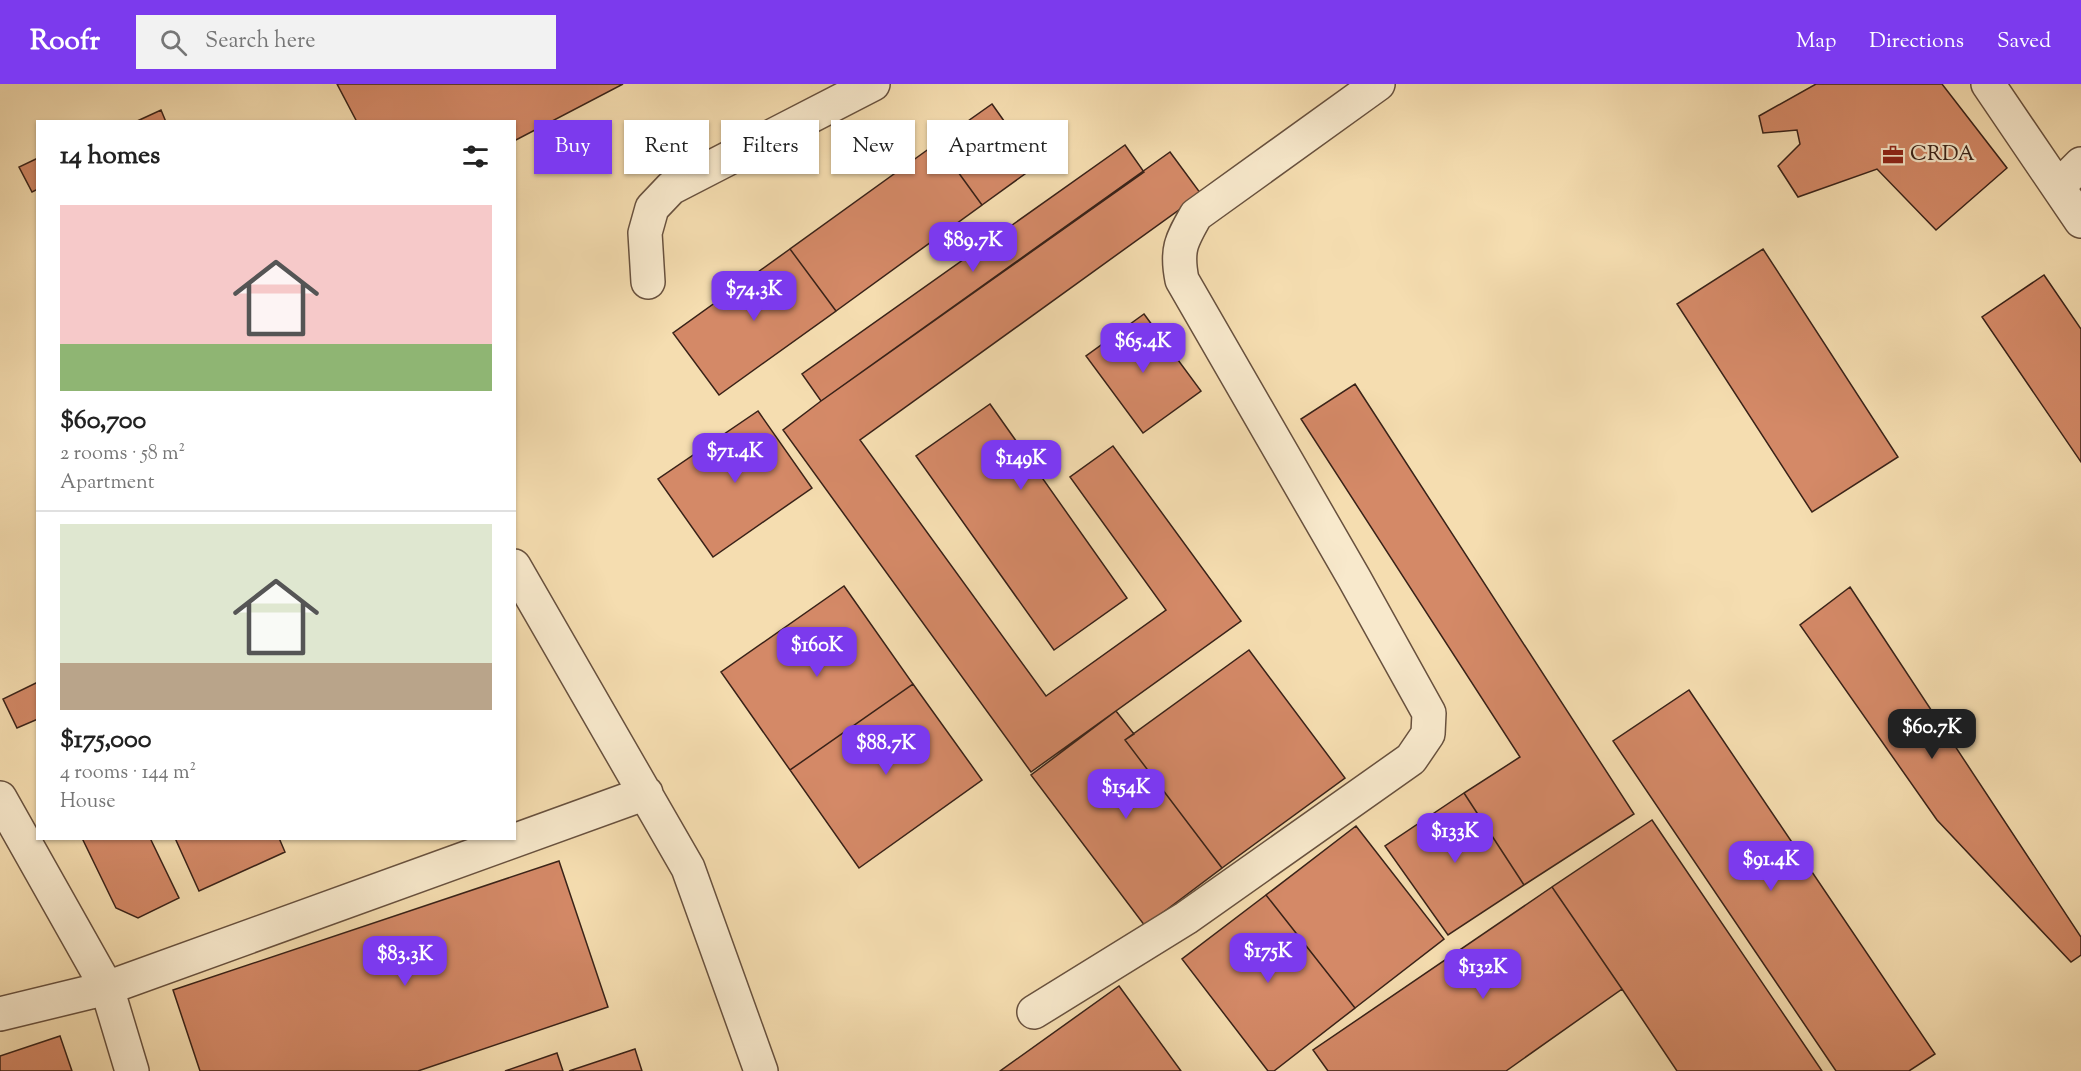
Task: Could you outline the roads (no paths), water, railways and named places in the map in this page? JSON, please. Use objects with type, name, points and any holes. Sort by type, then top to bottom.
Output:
[{"type":"street","points":[[648,282],[645,233],[652,208],[671,188],[808,115],[873,84]]},
{"type":"street","points":[[1034,1012],[1195,912],[1411,759],[1428,734],[1429,713],[1182,280],[1178,259],[1183,237],[1196,215],[1378,84]]},
{"type":"street","points":[[1988,84],[2081,221]]},
{"type":"street","points":[[2058,187],[2081,164]]},
{"type":"street","points":[[516,569],[688,868],[761,1071]]},
{"type":"street","points":[[0,1014],[107,988],[646,793]]},
{"type":"street","points":[[0,798],[107,988],[132,1071]]},
{"type":"place","name":"CRDA","points":[[1893,155]]}]
